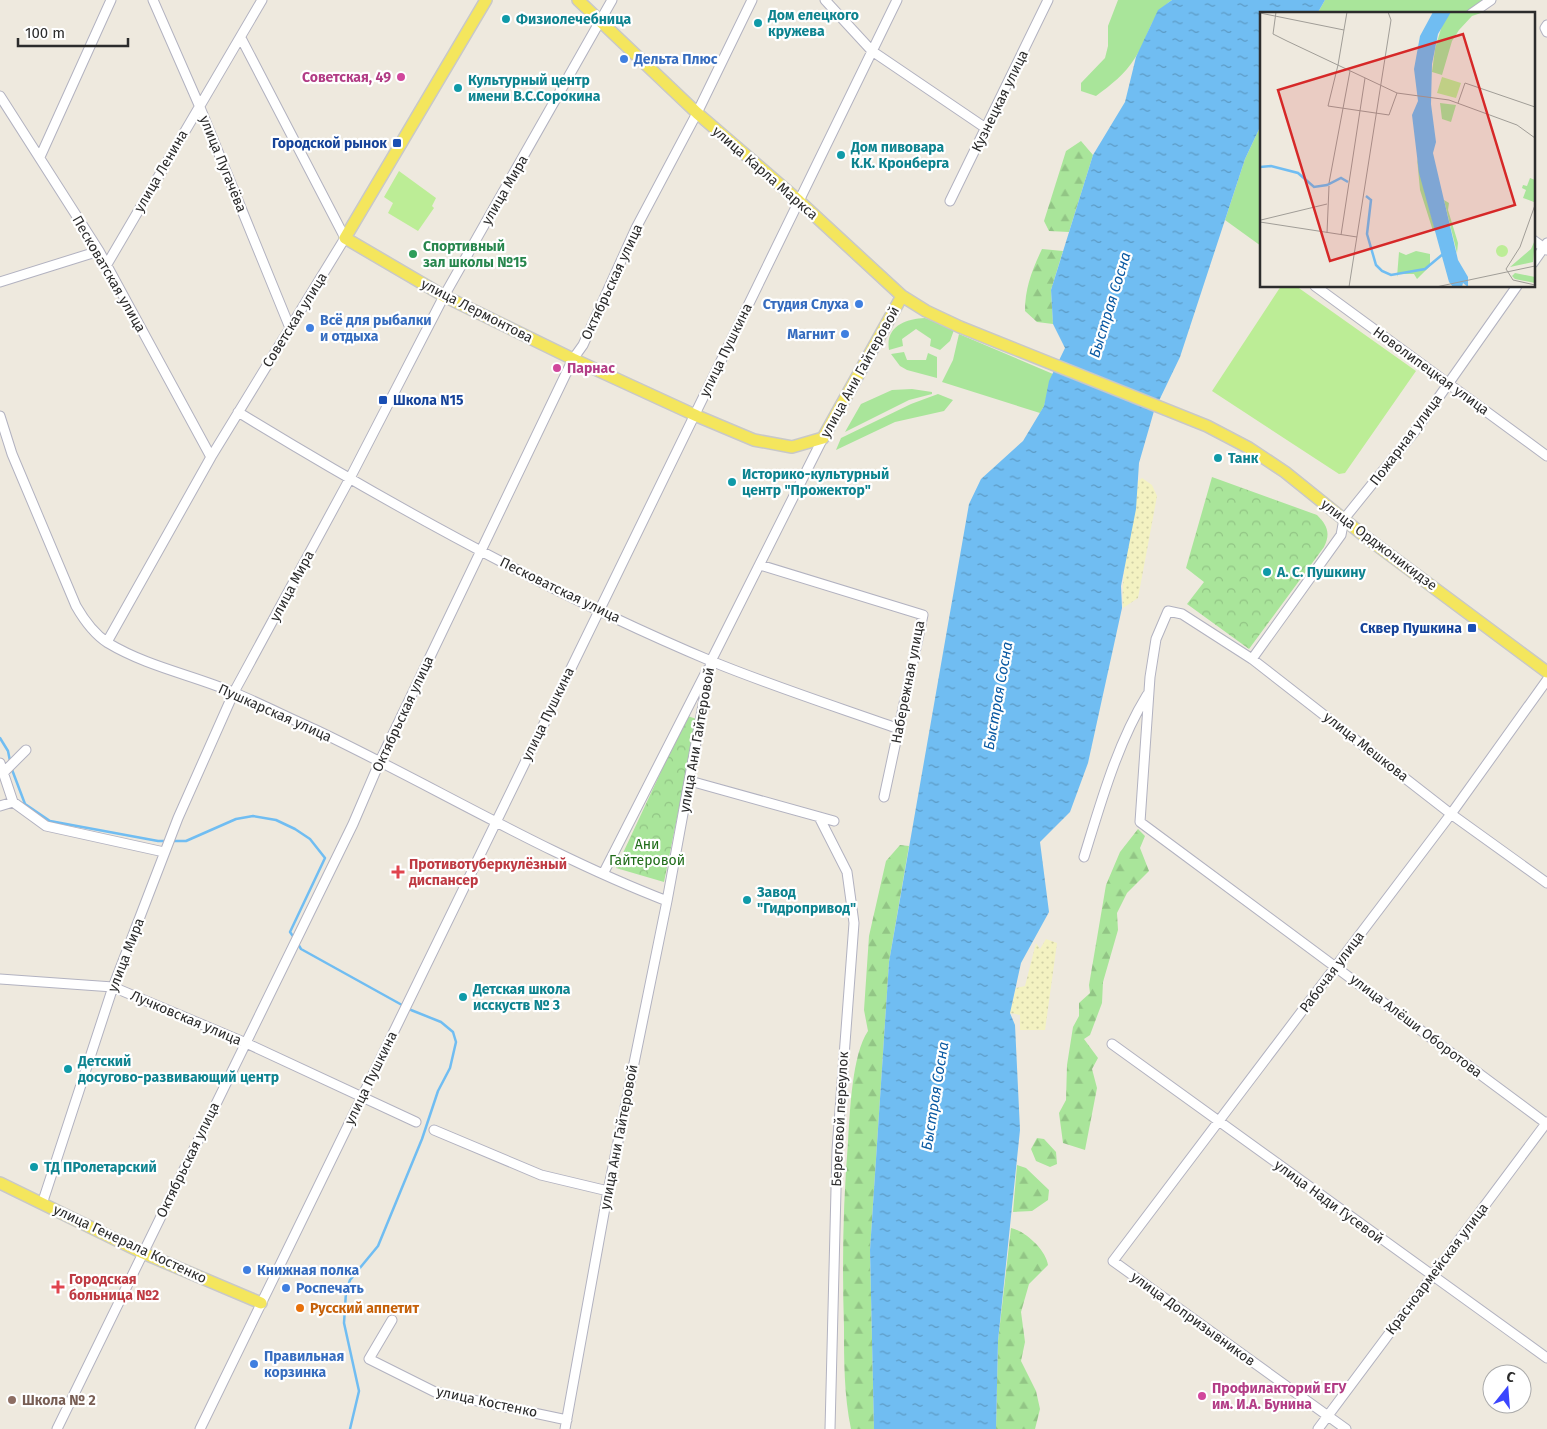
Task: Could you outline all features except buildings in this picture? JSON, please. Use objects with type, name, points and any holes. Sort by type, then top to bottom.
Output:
[{"type":"main road","name":"Советская улица","points":[[346,238],[486,0]]},
{"type":"main road","name":"улица Карла Маркса","points":[[578,0],[697,113],[799,201],[902,296],[926,311],[965,329]]},
{"type":"main road","name":"улица Лермонтова","points":[[346,238],[444,296],[694,415],[754,440],[792,447],[823,438]]},
{"type":"main road","name":"улица Ани Гайтеровой","points":[[823,438],[902,296]]},
{"type":"main road","name":"улица Орджоникидзе","points":[[965,329],[1207,426],[1250,448],[1547,672]]},
{"type":"main road","name":"улица Генерала Костенко","points":[[0,1183],[143,1253],[261,1303]]},
{"type":"street","points":[[40,157],[111,0]]},
{"type":"street","name":"улица Пугачёва","points":[[153,0],[199,105],[290,328]]},
{"type":"street","name":"улица Ленина","points":[[106,266],[262,0]]},
{"type":"street","name":"улица Мира","points":[[42,1204],[113,987],[173,829],[234,692],[349,480],[444,296],[612,0]]},
{"type":"street","name":"Октябрьская улица","points":[[57,1429],[353,824],[380,761],[480,550],[573,359],[583,345],[636,228],[697,113],[752,0]]},
{"type":"street","points":[[825,0],[872,51],[987,129]]},
{"type":"street","name":"улица Пушкина","points":[[200,1429],[897,0]]},
{"type":"street","name":"Кузнецкая улица","points":[[950,201],[987,129],[1048,0]]},
{"type":"street","points":[[1474,12],[1492,0]]},
{"type":"street","points":[[1547,25],[1545,28],[1547,32]]},
{"type":"street","points":[[241,38],[346,238]]},
{"type":"street","name":"Песковатская улица","points":[[0,96],[98,251],[211,457]]},
{"type":"street","name":"Советская улица","points":[[107,642],[211,457],[346,238]]},
{"type":"street","points":[[1534,241],[1546,247],[1534,262]]},
{"type":"street","points":[[0,282],[98,251]]},
{"type":"street","name":"Новолипецкая улица","points":[[1319,288],[1547,456]]},
{"type":"street","name":"Пожарная улица","points":[[1252,658],[1341,535],[1344,519],[1415,431],[1516,288]]},
{"type":"street","name":"Песковатская улица","points":[[238,412],[349,480],[480,550],[599,610],[712,661],[900,729]]},
{"type":"street","name":"Пушкарская улица","points":[[0,416],[12,454],[76,606],[87,624],[107,642],[164,669],[234,692],[380,761],[496,822],[602,874],[668,901]]},
{"type":"street","name":"улица Ани Гайтеровой","points":[[566,1424],[608,1191],[668,901],[712,661],[823,438]]},
{"type":"street","name":"Набережная улица","points":[[760,565],[923,615],[884,798]]},
{"type":"street","name":"улица Мешкова","points":[[1149,692],[1156,639],[1168,611],[1182,614],[1252,658],[1451,814],[1547,883]]},
{"type":"street","points":[[602,874],[712,661]]},
{"type":"street","name":"Рабочая улица","points":[[1113,1261],[1451,814],[1547,680]]},
{"type":"street","points":[[1084,857],[1104,792],[1134,716],[1149,692]]},
{"type":"street","name":"улица Алёши Оборотова","points":[[1149,692],[1140,822],[1547,1123]]},
{"type":"street","points":[[4,772],[26,750]]},
{"type":"street","points":[[0,763],[13,802],[46,826],[164,852]]},
{"type":"street","points":[[690,781],[834,821]]},
{"type":"street","points":[[0,806],[13,802]]},
{"type":"street","name":"Береговой переулок","points":[[819,817],[846,872],[854,924],[837,1150],[830,1429]]},
{"type":"street","name":"Лучковская улица","points":[[0,979],[113,987],[246,1043],[416,1122]]},
{"type":"street","name":"улица Нади Гусевой","points":[[1112,1044],[1547,1358]]},
{"type":"street","name":"Красноармейская улица","points":[[1318,1429],[1547,1123]]},
{"type":"street","points":[[434,1130],[541,1174],[608,1191]]},
{"type":"street","name":"улица Допризывников","points":[[1113,1261],[1346,1429]]},
{"type":"street","name":"улица Костенко","points":[[392,1320],[369,1359],[435,1392],[566,1424]]},
{"type":"green space","points":[[1118,0],[1172,0],[1158,13],[1131,64],[1117,79],[1096,96],[1081,91],[1081,83],[1105,58],[1108,46],[1108,26]]},
{"type":"green space","points":[[1325,0],[1491,0],[1474,12],[1318,12]]},
{"type":"green space","points":[[1260,127],[1260,245],[1225,220],[1245,159]]},
{"type":"green space","points":[[1081,141],[1093,155],[1069,232],[1049,231],[1044,221],[1066,151]]},
{"type":"green space","points":[[399,171],[436,198],[432,206],[434,208],[418,231],[388,213],[393,203],[384,197]]},
{"type":"green space","points":[[1042,249],[1063,251],[1051,290],[1053,324],[1037,322],[1025,311],[1030,279]]},
{"type":"green space","points":[[1280,288],[1299,288],[1416,371],[1345,473],[1339,474],[1212,391]]},
{"type":"green space","points":[[925,318],[954,330],[950,341],[940,350],[930,346],[931,339],[916,329],[902,339],[903,346],[889,350],[890,335],[898,325],[911,320]]},
{"type":"green space","points":[[959,334],[1053,374],[1044,406],[1040,413],[942,382],[953,360]]},
{"type":"green space","points":[[904,352],[907,360],[926,360],[928,353],[937,357],[937,378],[907,370],[900,366],[891,354]]},
{"type":"green space","points":[[912,389],[932,392],[932,394],[909,400],[845,432],[861,404],[892,390]]},
{"type":"green space","points":[[938,394],[953,400],[944,411],[895,422],[836,450],[841,438],[911,404]]},
{"type":"green space","points":[[1212,477],[1317,515],[1327,530],[1324,547],[1249,649],[1187,604],[1204,582],[1186,568]]},
{"type":"green space","name":"Ани Гайтеровой","points":[[687,716],[697,719],[664,882],[616,868]]},
{"type":"green space","points":[[1138,829],[1145,836],[1140,848],[1149,871],[1127,893],[1117,913],[1118,930],[1103,982],[1102,1003],[1090,1035],[1084,1039],[1098,1058],[1092,1069],[1097,1088],[1085,1150],[1063,1143],[1059,1113],[1066,1100],[1067,1065],[1073,1027],[1079,1016],[1079,1003],[1090,993],[1089,985],[1106,885],[1120,852]]},
{"type":"green space","points":[[900,845],[909,846],[889,962],[870,1250],[874,1429],[851,1429],[845,1378],[843,1258],[845,1188],[851,1100],[858,1054],[868,1031],[864,1010],[869,936],[886,861]]},
{"type":"green space","points":[[1037,1138],[1044,1139],[1056,1152],[1057,1164],[1050,1167],[1036,1161],[1031,1149]]},
{"type":"green space","points":[[1017,1165],[1026,1168],[1049,1190],[1048,1200],[1032,1211],[1013,1212]]},
{"type":"green space","points":[[1011,1228],[1028,1237],[1039,1247],[1048,1265],[1029,1284],[1021,1312],[1025,1342],[1021,1361],[1036,1391],[1040,1409],[1035,1429],[996,1429],[998,1341]]},
{"type":"sand","points":[[1142,478],[1152,485],[1157,496],[1138,598],[1123,608],[1126,560],[1138,481]]},
{"type":"sand","points":[[1046,939],[1057,943],[1045,1030],[1020,1030],[1020,1015],[1010,1013],[1016,988],[1025,986],[1036,943],[1040,949]]},
{"type":"water","name":"Быстрая Сосна","points":[[1172,0],[1325,0],[1318,12],[1260,12],[1260,127],[1245,159],[1180,357],[1154,411],[1139,463],[1136,509],[1121,586],[1122,608],[1088,763],[1070,812],[1040,842],[1049,912],[1021,963],[1010,1013],[1015,1025],[1020,1130],[998,1341],[996,1429],[874,1429],[870,1250],[889,962],[969,504],[981,479],[1023,441],[1044,406],[1049,381],[1065,348],[1053,324],[1051,290],[1093,155],[1125,102],[1136,57],[1158,10]]},
{"type":"waterway","points":[[0,738],[8,751],[10,761]]},
{"type":"waterway","points":[[11,767],[25,804],[50,821],[158,841],[186,841],[236,819],[253,816],[276,820],[295,829],[310,839],[325,858],[290,932],[295,939]]},
{"type":"waterway","points":[[298,944],[301,949],[411,1010],[441,1022],[453,1032],[456,1042],[450,1068],[438,1091],[422,1139],[378,1246],[350,1280],[346,1292],[344,1323],[359,1391],[350,1429]]},
{"type":"place","name":"Физиолечебница","points":[[506,19]]},
{"type":"place","name":"Дом елецкого кружева","points":[[758,23]]},
{"type":"place","name":"Дельта Плюс","points":[[624,59]]},
{"type":"place","name":"Советская, 49","points":[[401,77]]},
{"type":"place","name":"Культурный центр имени В.С.Сорокина","points":[[458,88]]},
{"type":"place","name":"Городской рынок","points":[[397,143]]},
{"type":"place","name":"Дом пивовара К.К. Кронберга","points":[[841,155]]},
{"type":"place","name":"Спортивный зал школы №15","points":[[413,254]]},
{"type":"place","name":"Студия Слуха","points":[[859,304]]},
{"type":"place","name":"Всё для рыбалки и отдыха","points":[[310,328]]},
{"type":"place","name":"Магнит","points":[[845,334]]},
{"type":"place","name":"Парнас","points":[[557,368]]},
{"type":"place","name":"Школа N15","points":[[383,400]]},
{"type":"place","name":"Танк","points":[[1218,458]]},
{"type":"place","name":"Историко-культурный центр \"Прожектор\"","points":[[732,482]]},
{"type":"place","name":"А. С. Пушкину","points":[[1267,572]]},
{"type":"place","name":"Сквер Пушкина","points":[[1472,628]]},
{"type":"place","name":"Противотуберкулёзный диспансер","points":[[398,872]]},
{"type":"place","name":"Завод \"Гидропривод\"","points":[[747,900]]},
{"type":"place","name":"Детская школа исскуств № 3","points":[[463,997]]},
{"type":"place","name":"Детский досугово-развивающий центр","points":[[68,1069]]},
{"type":"place","name":"ТД ПРолетарский","points":[[34,1167]]},
{"type":"place","name":"Книжная полка","points":[[247,1270]]},
{"type":"place","name":"Городская больница №2","points":[[58,1287]]},
{"type":"place","name":"Роспечать","points":[[286,1288]]},
{"type":"place","name":"Русский аппетит","points":[[300,1308]]},
{"type":"place","name":"Правильная корзинка","points":[[254,1364]]},
{"type":"place","name":"Профилакторий ЕГУ им. И.А. Бунина","points":[[1202,1396]]},
{"type":"place","name":"Школа № 2","points":[[12,1400]]}]
